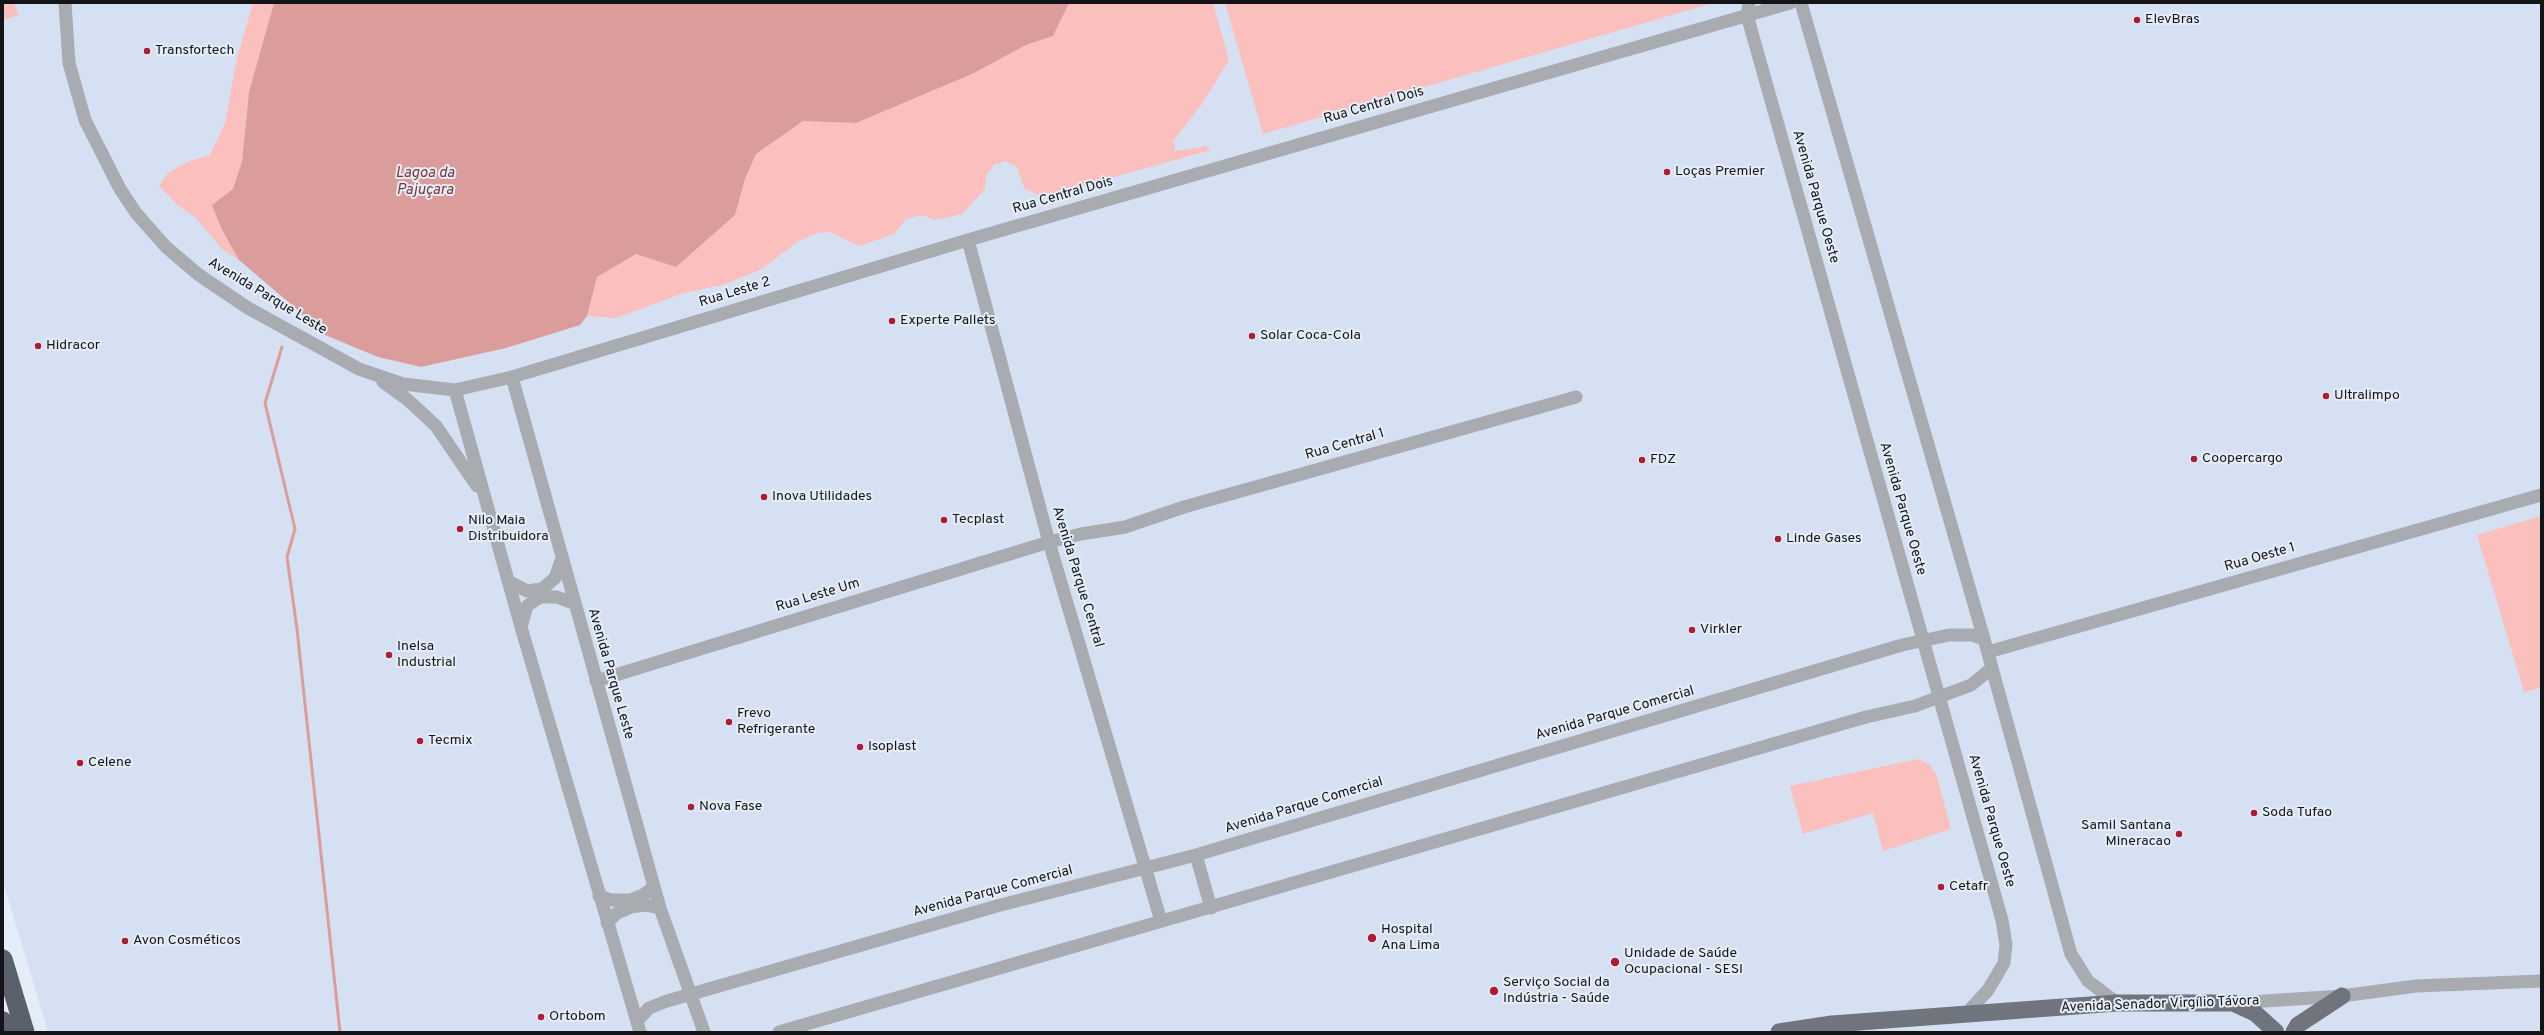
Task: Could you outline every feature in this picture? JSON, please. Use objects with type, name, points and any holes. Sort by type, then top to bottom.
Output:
[{"type":"highway","points":[[3,959],[25,1032]]},
{"type":"highway","points":[[3,1021],[6,1032]]},
{"type":"main road","points":[[2294,1032],[2298,1025],[2342,996]]},
{"type":"main road","name":"Avenida Senador Virgílio Távora","points":[[1779,1032],[1966,1014],[2117,1003],[2233,1003]]},
{"type":"main road","points":[[2233,1003],[2259,1016],[2276,1032]]},
{"type":"street","name":"Avenida Parque Leste","points":[[66,3],[66,41],[75,92],[88,126],[110,172],[136,213],[166,247],[199,275],[282,327],[371,375],[418,386],[455,390],[512,377],[561,561],[660,908],[704,1032]]},
{"type":"street","name":"Rua Central Dois","points":[[968,240],[1748,9],[1790,3]]},
{"type":"street","points":[[1801,3],[1988,652],[2071,954],[2088,981],[2117,1003]]},
{"type":"street","name":"Avenida Parque Oeste","points":[[1748,9],[2002,920],[2006,944],[2004,962],[1998,976],[1988,990],[1966,1014]]},
{"type":"street","name":"Rua Leste 2","points":[[512,377],[968,240]]},
{"type":"street","name":"Avenida Parque Central","points":[[968,240],[1049,542],[1161,921]]},
{"type":"street","points":[[371,375],[408,400],[436,426],[467,469],[484,499]]},
{"type":"street","points":[[455,390],[484,499],[606,923],[639,1026]]},
{"type":"street","name":"Rua Central 1","points":[[1049,542],[1081,534],[1125,528],[1192,505],[1576,397]]},
{"type":"street","name":"Rua Oeste 1","points":[[1988,652],[2541,495]]},
{"type":"street","name":"Rua Leste Um","points":[[596,681],[1049,542]]},
{"type":"street","points":[[508,581],[527,591],[542,589],[555,578],[561,561]]},
{"type":"street","points":[[521,627],[527,606],[540,597],[557,597],[573,603]]},
{"type":"street","name":"Avenida Parque Comercial","points":[[639,1026],[649,1008],[997,906],[1196,855],[1923,641],[1962,634],[1984,639]]},
{"type":"street","points":[[779,1032],[1866,717],[1940,698],[1971,685],[1992,668]]},
{"type":"street","points":[[1196,855],[1211,908]]},
{"type":"street","points":[[599,896],[611,900],[630,900],[643,895],[654,886]]},
{"type":"street","points":[[606,923],[617,913],[631,907],[645,906],[660,908]]},
{"type":"street","name":"Avenida Senador Virgílio Távora","points":[[2233,1003],[2342,996],[2416,986],[2541,981]]},
{"type":"shaded area","points":[[3,3],[2541,3],[2541,1032],[48,1032],[3,882]]},
{"type":"shaded area","points":[[3,3],[14,3],[19,15],[3,20]]},
{"type":"shaded area","points":[[253,3],[274,3],[249,92],[242,161],[233,189],[212,205],[221,229],[239,260],[222,249],[196,218],[177,205],[159,186],[168,173],[187,162],[210,155],[225,123],[237,58]]},
{"type":"shaded area","points":[[1069,3],[1213,3],[1229,60],[1202,104],[1174,140],[1175,151],[1206,146],[1211,150],[1042,197],[1024,188],[1017,167],[1005,161],[994,165],[986,176],[985,189],[962,214],[935,220],[922,215],[906,219],[894,234],[859,246],[830,232],[817,233],[797,242],[762,269],[726,284],[684,293],[616,318],[587,316],[597,277],[636,254],[676,267],[735,215],[745,179],[756,154],[803,121],[856,123],[972,74],[1026,45],[1053,36]]},
{"type":"shaded area","points":[[1225,3],[1713,3],[1263,134]]},
{"type":"shaded area","points":[[2541,516],[2541,688],[2524,692],[2477,535]]},
{"type":"shaded area","points":[[1918,759],[1929,764],[1936,774],[1951,829],[1883,851],[1873,813],[1803,834],[1790,786]]},
{"type":"water","name":"Lagoa da Pajuçara","points":[[274,3],[1069,3],[1053,36],[1026,45],[972,74],[856,123],[803,121],[756,154],[745,179],[735,215],[676,267],[636,254],[597,277],[587,316],[580,325],[506,348],[421,367],[378,357],[318,332],[300,312],[239,260],[221,228],[212,205],[233,189],[242,161],[249,92]]},
{"type":"waterway","points":[[282,347],[265,403],[295,529],[287,557],[297,629],[340,1032]]},
{"type":"place","name":"ElevBras","points":[[2137,20]]},
{"type":"place","name":"Transfortech","points":[[147,51]]},
{"type":"place","name":"Loças Premier","points":[[1667,172]]},
{"type":"place","name":"Experte Pallets","points":[[892,321]]},
{"type":"place","name":"Solar Coca-Cola","points":[[1252,336]]},
{"type":"place","name":"Hidracor","points":[[38,346]]},
{"type":"place","name":"Ultralimpo","points":[[2326,396]]},
{"type":"place","name":"Coopercargo","points":[[2194,459]]},
{"type":"place","name":"FDZ","points":[[1642,460]]},
{"type":"place","name":"Inova Utilidades","points":[[764,497]]},
{"type":"place","name":"Tecplast","points":[[944,520]]},
{"type":"place","name":"Nilo Maia Distribuidora","points":[[460,529]]},
{"type":"place","name":"Linde Gases","points":[[1778,539]]},
{"type":"place","name":"Virkler","points":[[1692,630]]},
{"type":"place","name":"Inelsa Industrial","points":[[389,655]]},
{"type":"place","name":"Frevo Refrigerante","points":[[729,722]]},
{"type":"place","name":"Tecmix","points":[[420,741]]},
{"type":"place","name":"Isoplast","points":[[860,747]]},
{"type":"place","name":"Celene","points":[[80,763]]},
{"type":"place","name":"Nova Fase","points":[[691,807]]},
{"type":"place","name":"Soda Tufao","points":[[2254,813]]},
{"type":"place","name":"Samil Santana Mineracao","points":[[2179,834]]},
{"type":"place","name":"Cetafr","points":[[1941,887]]},
{"type":"place","name":"Hospital Ana Lima","points":[[1372,938]]},
{"type":"place","name":"Avon Cosméticos","points":[[125,941]]},
{"type":"place","name":"Unidade de Saúde Ocupacional - SESI","points":[[1615,962]]},
{"type":"place","name":"Serviço Social da Indústria - Saúde","points":[[1494,991]]},
{"type":"place","name":"Ortobom","points":[[541,1017]]}]
